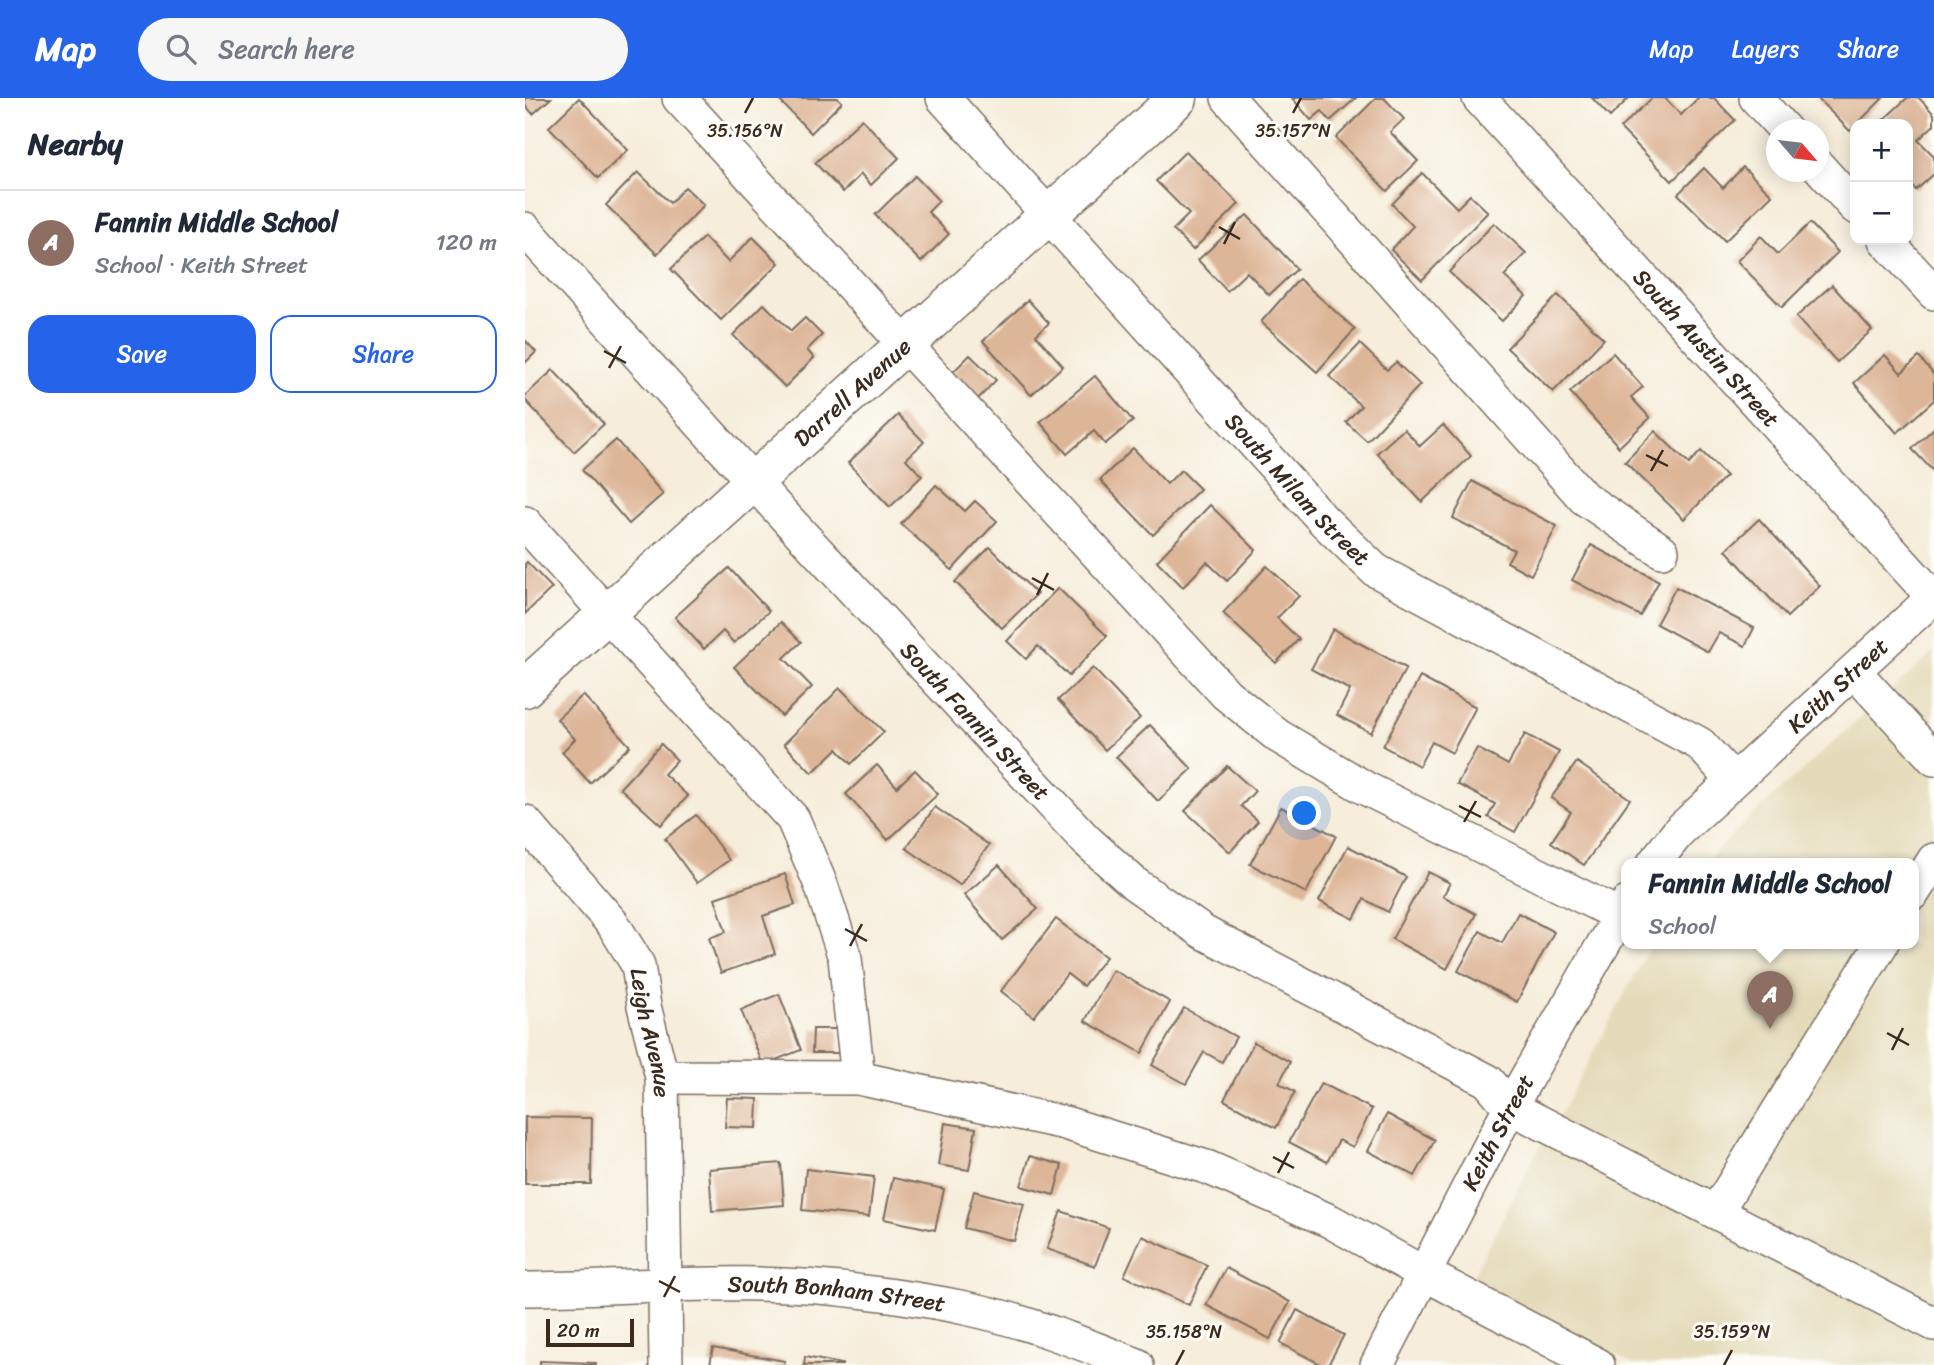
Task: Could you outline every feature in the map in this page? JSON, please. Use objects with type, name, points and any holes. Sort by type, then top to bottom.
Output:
[{"type":"main road","name":"Darrell Avenue","points":[[525,688],[1178,98]]},
{"type":"street","points":[[679,98],[1226,694],[1278,736],[1366,788],[1621,908]]},
{"type":"street","name":"South Milam Street","points":[[943,98],[1324,521],[1375,570],[1700,744],[1733,780]]},
{"type":"street","points":[[1229,98],[1584,498],[1662,551]]},
{"type":"street","name":"South Austin Street","points":[[1479,98],[1934,598]]},
{"type":"street","points":[[1756,98],[1775,119]]},
{"type":"street","points":[[1829,179],[1850,202]]},
{"type":"street","name":"South Fannin Street","points":[[525,229],[753,481],[1086,840],[1135,884],[1203,932],[1488,1080],[1510,1107]]},
{"type":"street","points":[[1890,245],[1934,293]]},
{"type":"street","points":[[525,523],[793,819],[821,885],[845,958],[857,1078]]},
{"type":"street","name":"Keith Street","points":[[1658,858],[1680,830],[1733,780],[1934,598]]},
{"type":"street","points":[[1854,671],[1934,759]]},
{"type":"street","name":"Leigh Avenue","points":[[525,822],[613,924],[638,965],[644,1006],[662,1077],[666,1365]]},
{"type":"street","points":[[1919,884],[1934,860]]},
{"type":"street","name":"Keith Street","points":[[1377,1365],[1510,1107],[1621,913]]},
{"type":"street","points":[[1716,1212],[1878,949]]},
{"type":"street","points":[[662,1077],[857,1078],[1065,1123],[1209,1168],[1330,1221],[1598,1365]]},
{"type":"street","points":[[1510,1107],[1934,1324]]},
{"type":"street","name":"South Bonham Street","points":[[525,1289],[664,1284],[770,1284],[863,1291],[967,1308],[1070,1339],[1137,1365]]},
{"type":"shaded area","points":[[1934,652],[1934,1365],[1634,1365],[1471,1279],[1538,1150],[1567,1102],[1649,949],[1919,949],[1919,858],[1709,858],[1756,812]]},
{"type":"building","points":[[525,98],[551,98],[533,114],[525,105]]},
{"type":"building","points":[[579,98],[628,150],[598,178],[549,127]]},
{"type":"building","points":[[777,98],[838,98],[842,102],[811,133]]},
{"type":"building","points":[[1292,98],[1356,98],[1330,121],[1322,111],[1311,120]]},
{"type":"building","points":[[1376,98],[1384,98],[1404,119],[1390,132],[1418,161],[1387,191],[1336,138]]},
{"type":"building","points":[[1592,98],[1629,98],[1610,117]]},
{"type":"building","points":[[1652,98],[1665,98],[1681,115],[1698,98],[1714,98],[1735,120],[1672,181],[1620,128]]},
{"type":"building","points":[[1817,98],[1883,98],[1862,119],[1850,119],[1850,131]]},
{"type":"building","points":[[1907,98],[1919,98],[1934,114],[1934,125],[1918,140],[1934,156],[1934,174],[1916,190],[1913,187],[1913,119],[1884,119]]},
{"type":"building","points":[[862,119],[899,158],[871,185],[861,174],[843,192],[815,163]]},
{"type":"building","points":[[1186,151],[1239,204],[1193,250],[1173,230],[1189,214],[1156,181]]},
{"type":"building","points":[[1743,167],[1772,195],[1725,241],[1678,194],[1704,168],[1723,188]]},
{"type":"building","points":[[638,172],[670,203],[685,187],[704,205],[657,254],[606,205]]},
{"type":"building","points":[[1422,173],[1457,208],[1470,195],[1488,212],[1422,280],[1391,250],[1413,226],[1392,204]]},
{"type":"building","points":[[915,176],[939,201],[928,212],[949,234],[921,262],[875,215]]},
{"type":"building","points":[[1247,215],[1297,269],[1269,295],[1247,272],[1227,291],[1198,260]]},
{"type":"building","points":[[1494,223],[1526,253],[1504,276],[1526,296],[1502,321],[1449,272]]},
{"type":"building","points":[[1810,223],[1838,252],[1782,307],[1737,261],[1761,236],[1778,254]]},
{"type":"building","points":[[704,237],[728,262],[753,237],[779,263],[721,320],[671,269]]},
{"type":"building","points":[[1299,279],[1355,329],[1317,372],[1261,322]]},
{"type":"building","points":[[1832,285],[1872,330],[1837,362],[1796,317]]},
{"type":"building","points":[[1558,295],[1604,339],[1553,392],[1507,348]]},
{"type":"building","points":[[1028,300],[1049,323],[1036,335],[1063,366],[1031,395],[983,341]]},
{"type":"building","points":[[764,304],[791,331],[805,318],[822,335],[807,350],[814,358],[785,387],[733,335]]},
{"type":"building","points":[[525,340],[536,352],[525,363]]},
{"type":"building","points":[[1360,344],[1387,370],[1396,362],[1420,385],[1367,441],[1346,422],[1361,406],[1329,376]]},
{"type":"building","points":[[1613,353],[1643,387],[1631,397],[1650,418],[1619,447],[1570,392]]},
{"type":"building","points":[[970,355],[996,380],[978,399],[952,373]]},
{"type":"building","points":[[1885,355],[1901,373],[1919,357],[1934,375],[1934,400],[1897,433],[1854,383]]},
{"type":"building","points":[[553,370],[604,424],[574,452],[525,400],[525,396]]},
{"type":"building","points":[[1095,376],[1133,421],[1105,444],[1094,431],[1067,454],[1040,422]]},
{"type":"building","points":[[898,415],[924,442],[906,459],[922,476],[890,507],[848,463]]},
{"type":"building","points":[[1443,425],[1471,456],[1422,502],[1377,453],[1404,429],[1420,446]]},
{"type":"building","points":[[1934,428],[1934,472],[1912,449]]},
{"type":"building","points":[[1655,431],[1689,464],[1701,451],[1726,476],[1684,519],[1625,462]]},
{"type":"building","points":[[616,440],[663,494],[629,524],[582,470]]},
{"type":"building","points":[[1133,448],[1167,484],[1181,470],[1200,489],[1153,535],[1100,480]]},
{"type":"building","points":[[1472,481],[1557,526],[1531,575],[1507,562],[1514,550],[1453,518]]},
{"type":"building","points":[[936,485],[965,511],[975,501],[997,521],[952,570],[901,524]]},
{"type":"building","points":[[1210,505],[1256,550],[1227,581],[1207,562],[1183,587],[1157,561]]},
{"type":"building","points":[[1759,519],[1820,586],[1787,617],[1726,550]]},
{"type":"building","points":[[1591,545],[1659,581],[1640,616],[1572,580]]},
{"type":"building","points":[[990,547],[1037,594],[1002,628],[955,582]]},
{"type":"building","points":[[527,562],[552,588],[525,614],[525,564]]},
{"type":"building","points":[[1267,566],[1299,596],[1277,618],[1299,639],[1276,663],[1223,613]]},
{"type":"building","points":[[729,568],[769,611],[734,643],[723,631],[704,649],[675,617]]},
{"type":"building","points":[[1676,587],[1754,628],[1745,646],[1719,633],[1708,652],[1656,624]]},
{"type":"building","points":[[1058,588],[1107,636],[1069,676],[1038,646],[1026,659],[1007,641]]},
{"type":"building","points":[[781,622],[801,642],[784,658],[812,687],[782,716],[734,667]]},
{"type":"building","points":[[1333,629],[1406,668],[1371,733],[1337,715],[1350,690],[1311,669]]},
{"type":"building","points":[[1093,668],[1140,718],[1105,750],[1058,700]]},
{"type":"building","points":[[1420,677],[1476,707],[1452,753],[1432,742],[1419,766],[1383,746]]},
{"type":"building","points":[[840,688],[884,732],[851,764],[837,749],[812,773],[784,744]]},
{"type":"building","points":[[583,695],[630,746],[590,783],[562,752],[575,739],[557,719]]},
{"type":"building","points":[[1150,725],[1192,769],[1158,801],[1116,757]]},
{"type":"building","points":[[1525,734],[1559,752],[1515,832],[1488,817],[1495,804],[1457,784],[1477,748],[1508,765]]},
{"type":"building","points":[[661,744],[677,760],[664,774],[688,796],[661,825],[620,788]]},
{"type":"building","points":[[1577,762],[1630,799],[1584,865],[1551,842],[1571,812],[1551,798]]},
{"type":"building","points":[[877,765],[897,787],[915,770],[938,794],[888,840],[846,794]]},
{"type":"building","points":[[1227,766],[1255,791],[1241,806],[1258,821],[1230,852],[1185,811]]},
{"type":"building","points":[[935,807],[989,845],[960,885],[906,848]]},
{"type":"building","points":[[1281,807],[1336,836],[1306,893],[1250,864]]},
{"type":"building","points":[[696,815],[729,860],[697,883],[665,839]]},
{"type":"building","points":[[1348,846],[1406,877],[1388,912],[1364,899],[1354,919],[1319,901]]},
{"type":"building","points":[[999,865],[1038,909],[1002,940],[964,895]]},
{"type":"building","points":[[1428,872],[1450,883],[1443,896],[1476,914],[1447,969],[1392,939]]},
{"type":"building","points":[[785,874],[795,905],[763,916],[775,954],[721,973],[709,938],[726,932],[715,898]]},
{"type":"building","points":[[1518,913],[1554,932],[1517,1002],[1458,971],[1480,931],[1502,943]]},
{"type":"building","points":[[1056,919],[1106,957],[1083,986],[1067,974],[1034,1017],[1001,991]]},
{"type":"building","points":[[1113,970],[1170,1002],[1142,1053],[1085,1021]]},
{"type":"building","points":[[779,994],[801,1050],[763,1065],[741,1010]]},
{"type":"building","points":[[1184,1008],[1236,1037],[1222,1062],[1204,1052],[1186,1084],[1152,1065]]},
{"type":"building","points":[[813,1029],[838,1029],[838,1053],[812,1053]]},
{"type":"building","points":[[1254,1042],[1290,1062],[1279,1083],[1295,1092],[1276,1128],[1224,1100]]},
{"type":"building","points":[[1321,1083],[1372,1109],[1353,1147],[1339,1140],[1327,1162],[1289,1142]]},
{"type":"building","points":[[727,1098],[758,1099],[757,1128],[725,1127]]},
{"type":"building","points":[[1387,1114],[1435,1140],[1415,1176],[1368,1151]]},
{"type":"building","points":[[525,1117],[592,1118],[591,1184],[525,1184]]},
{"type":"building","points":[[945,1123],[976,1128],[969,1170],[938,1165]]},
{"type":"building","points":[[1030,1156],[1062,1165],[1054,1195],[1021,1186]]},
{"type":"building","points":[[781,1163],[784,1205],[712,1211],[709,1169]]},
{"type":"building","points":[[806,1169],[874,1177],[869,1217],[802,1210]]},
{"type":"building","points":[[893,1178],[944,1189],[935,1230],[884,1219]]},
{"type":"building","points":[[974,1191],[1024,1204],[1014,1241],[964,1228]]},
{"type":"building","points":[[1061,1211],[1109,1228],[1095,1266],[1047,1249]]},
{"type":"building","points":[[1142,1236],[1207,1265],[1189,1305],[1124,1276]]},
{"type":"building","points":[[1226,1268],[1290,1302],[1270,1339],[1206,1305]]},
{"type":"building","points":[[1297,1310],[1344,1335],[1328,1365],[1322,1365],[1280,1343]]},
{"type":"building","points":[[713,1348],[785,1361],[784,1365],[710,1365]]},
{"type":"building","points":[[805,1357],[842,1364],[842,1365],[804,1365]]},
{"type":"building","points":[[540,1361],[596,1363],[596,1365],[540,1365]]},
{"type":"place","name":"Fannin Middle School","points":[[1770,1029]]}]
